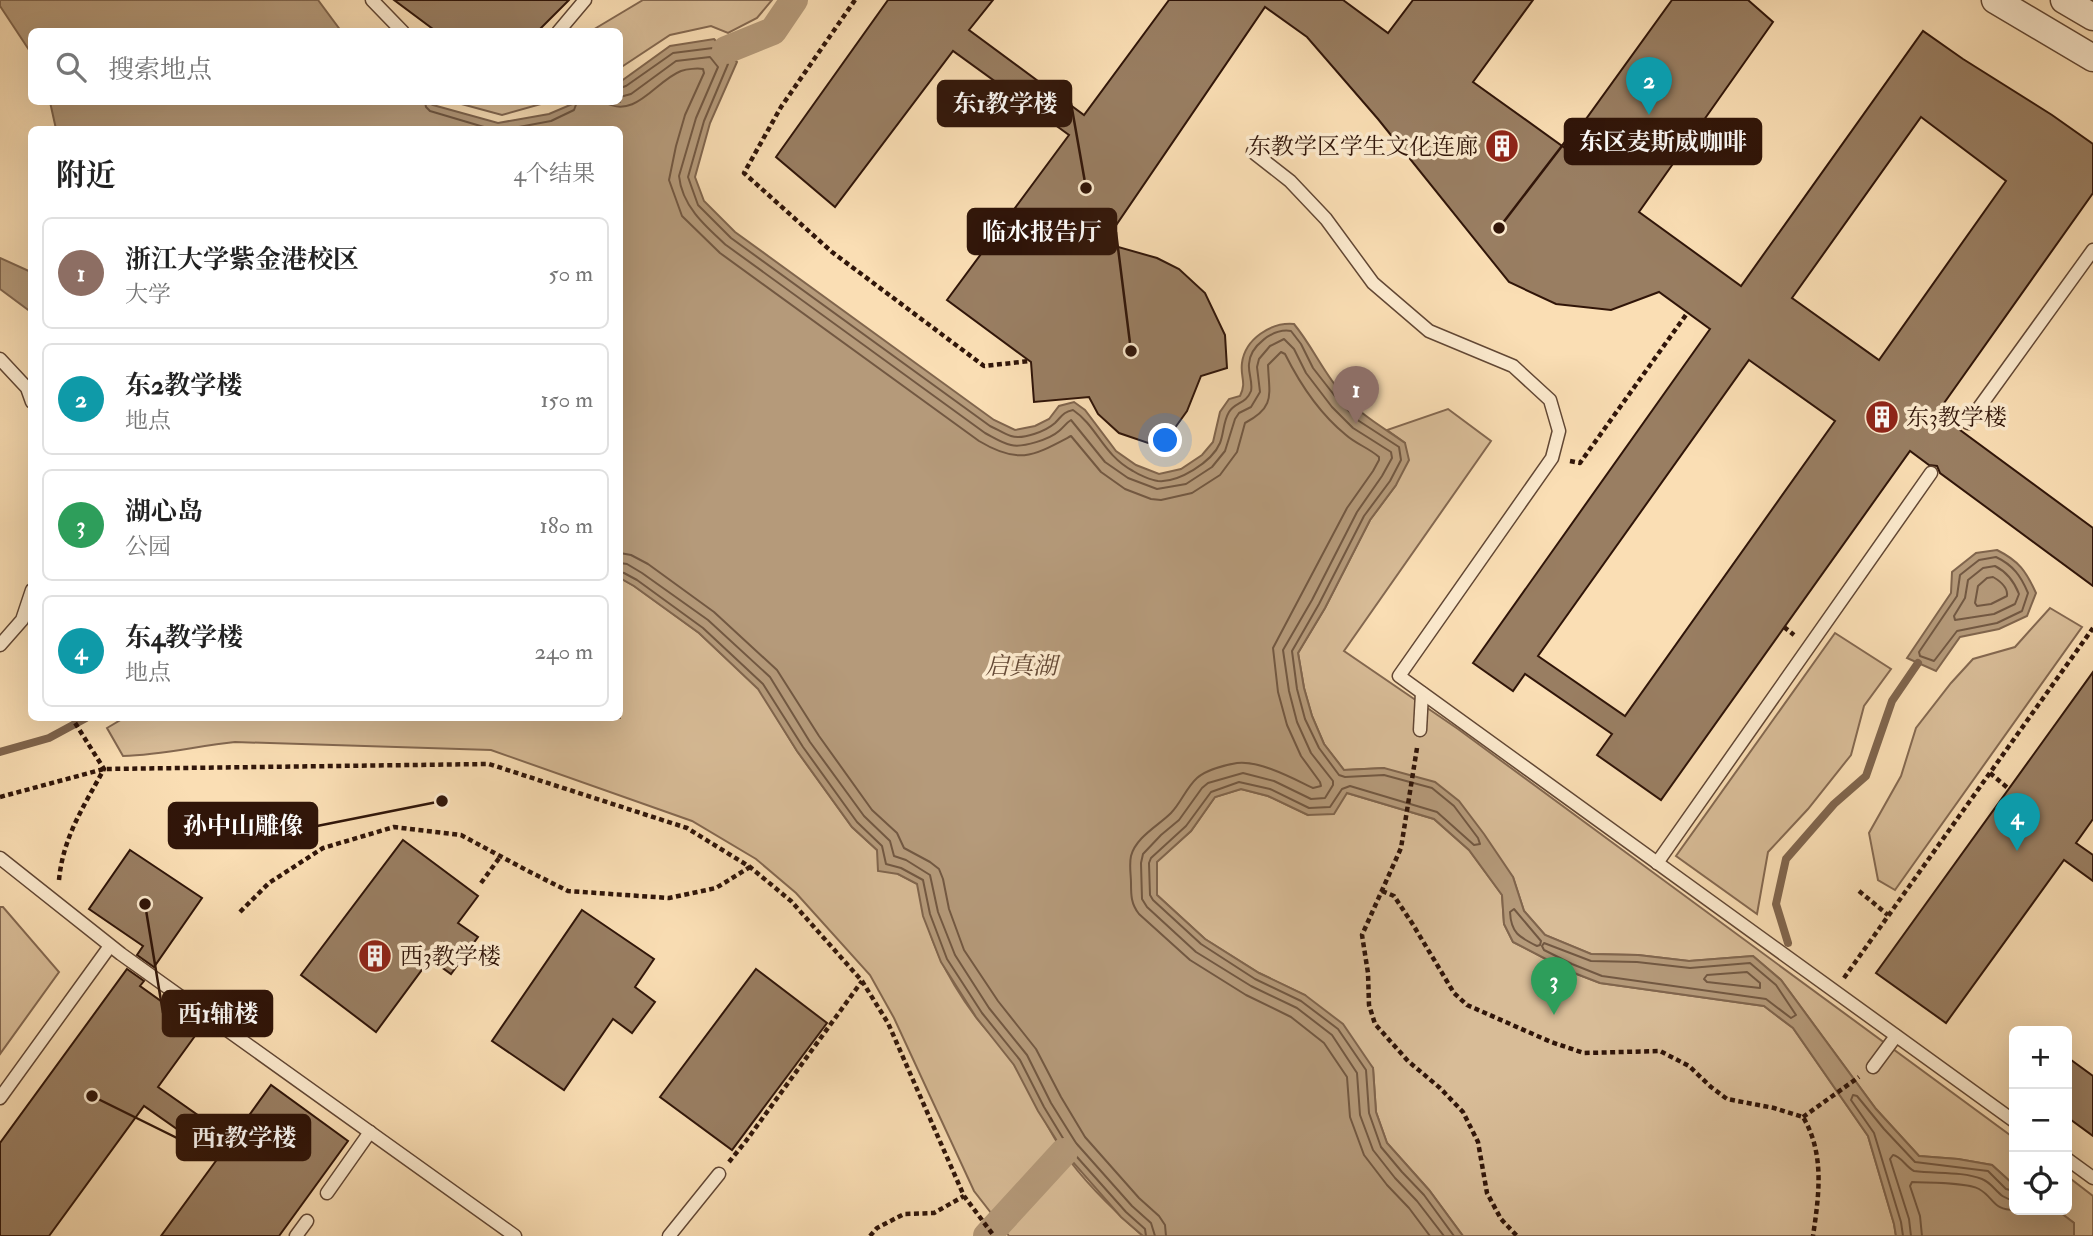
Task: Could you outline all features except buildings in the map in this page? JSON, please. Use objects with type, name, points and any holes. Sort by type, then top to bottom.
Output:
[{"type":"street","points":[[1995,0],[2093,58]]},
{"type":"street","points":[[2064,0],[2093,17]]},
{"type":"lane","points":[[372,0],[399,28]]},
{"type":"lane","points":[[561,28],[585,0]]},
{"type":"lane","points":[[1253,152],[1290,181],[1326,219],[1373,283],[1429,331],[1513,366],[1550,400],[1559,431],[1552,458],[1399,676],[2009,1117]]},
{"type":"lane","points":[[1968,423],[2093,250]]},
{"type":"lane","points":[[0,359],[28,391]]},
{"type":"lane","points":[[1657,863],[1931,473]]},
{"type":"lane","points":[[0,645],[22,620],[28,602]]},
{"type":"lane","points":[[1420,730],[1422,693]]},
{"type":"lane","points":[[0,858],[110,946],[515,1236]]},
{"type":"lane","points":[[0,1098],[110,946]]},
{"type":"lane","points":[[1873,1067],[1896,1036]]},
{"type":"lane","points":[[327,1193],[370,1132]]},
{"type":"lane","points":[[2072,1163],[2093,1178]]},
{"type":"lane","points":[[669,1236],[719,1174]]},
{"type":"lane","points":[[296,1236],[307,1221]]},
{"type":"path","points":[[855,0],[781,107],[744,173],[832,252],[984,366],[1030,361]]},
{"type":"path","points":[[1552,458],[1580,463],[1688,312]]},
{"type":"path","points":[[1834,991],[2093,628]]},
{"type":"path","points":[[74,721],[104,769]]},
{"type":"path","points":[[1420,730],[1401,848],[1362,935],[1368,973],[1369,1005],[1376,1024],[1409,1061],[1463,1112],[1478,1142],[1487,1193],[1501,1219],[1517,1236]]},
{"type":"path","points":[[0,797],[104,769],[489,764],[687,828],[750,867],[791,901],[862,981],[887,1023],[964,1196],[994,1236]]},
{"type":"path","points":[[57,903],[60,864],[69,834],[104,769]]},
{"type":"path","points":[[1990,773],[2009,789]]},
{"type":"path","points":[[240,912],[269,883],[323,848],[394,827],[461,835],[568,891],[669,898],[716,887],[750,867]]},
{"type":"path","points":[[481,883],[500,857]]},
{"type":"path","points":[[1382,891],[1394,896],[1454,993],[1467,1005],[1551,1042],[1584,1053],[1660,1051],[1689,1066],[1727,1099],[1803,1117],[1810,1129],[1819,1166],[1818,1203],[1813,1236]]},
{"type":"path","points":[[1859,891],[1888,915]]},
{"type":"path","points":[[719,1174],[746,1142],[862,981]]},
{"type":"path","points":[[1803,1117],[1873,1067]]},
{"type":"path","points":[[870,1236],[877,1228],[904,1214],[934,1213],[964,1196]]},
{"type":"shaded area","points":[[643,0],[772,0],[757,18],[728,33],[711,26],[670,35],[623,66],[623,28],[596,28]]},
{"type":"shaded area","points":[[465,105],[537,105],[502,115]]},
{"type":"shaded area","points":[[1448,409],[1491,441],[1344,651],[1458,729],[2009,1134],[2009,1180],[1992,1165],[1919,1156],[1876,1109],[1781,980],[1753,956],[1689,961],[1638,955],[1591,954],[1545,935],[1524,911],[1513,877],[1384,768],[1344,770],[1324,744],[1312,716],[1298,653],[1325,608],[1370,520],[1396,485],[1405,443],[1387,430]]},
{"type":"shaded area","points":[[623,580],[699,633],[759,689],[797,751],[852,827],[898,874],[918,884],[932,939],[956,988],[1011,1060],[1071,1162],[1100,1196],[1143,1236],[1009,1236],[974,1191],[894,1018],[870,975],[796,893],[756,859],[692,821],[491,750],[235,742],[123,756],[107,728],[119,721],[623,721]]},
{"type":"shaded area","points":[[2050,608],[2082,627],[1895,890],[1878,880],[1869,833],[1901,776],[1916,728],[1973,659],[2015,647]]},
{"type":"shaded area","points":[[1835,633],[1891,669],[1864,706],[1851,755],[1808,809],[1768,852],[1757,914],[1676,856]]},
{"type":"shaded area","points":[[1241,789],[1268,796],[1308,815],[1347,793],[1434,819],[1469,850],[1502,895],[1504,924],[1513,942],[1569,971],[1600,983],[1764,1006],[1793,1028],[1868,1136],[1896,1236],[1463,1236],[1429,1190],[1387,1143],[1376,1112],[1373,1068],[1305,995],[1259,973],[1205,939],[1157,895],[1156,862],[1191,831],[1215,797]]},
{"type":"shaded area","points":[[0,907],[3,907],[59,972],[0,1054]]},
{"type":"shaded area","points":[[2072,1180],[2093,1196],[2093,1236],[2074,1236],[2074,1223],[2064,1215],[2072,1215]]},
{"type":"water","points":[[0,0],[318,0],[339,28],[28,28],[28,48],[0,6]]},
{"type":"water","name":"启真湖","points":[[714,39],[737,62],[710,123],[695,177],[704,201],[735,232],[994,420],[1015,430],[1035,426],[1049,419],[1059,406],[1074,402],[1085,410],[1116,451],[1136,465],[1159,474],[1181,469],[1202,455],[1213,442],[1220,412],[1229,399],[1240,396],[1243,387],[1242,363],[1248,346],[1268,329],[1294,324],[1344,396],[1366,416],[1405,443],[1409,460],[1396,485],[1370,520],[1325,608],[1298,653],[1312,716],[1324,744],[1344,770],[1384,768],[1435,782],[1459,801],[1513,877],[1524,911],[1545,935],[1591,954],[1638,955],[1689,961],[1753,956],[1781,980],[1876,1109],[1919,1156],[1992,1165],[2009,1180],[2009,1215],[2064,1215],[2074,1223],[2074,1236],[1896,1236],[1868,1136],[1793,1028],[1764,1006],[1600,983],[1569,971],[1513,942],[1504,924],[1502,895],[1469,850],[1434,819],[1347,793],[1334,814],[1308,815],[1268,796],[1241,789],[1215,797],[1191,831],[1157,862],[1157,895],[1205,939],[1259,973],[1305,995],[1343,1024],[1373,1068],[1376,1112],[1387,1143],[1429,1190],[1463,1236],[1143,1236],[1121,1217],[1064,1152],[1038,1111],[1014,1065],[976,1017],[941,962],[923,916],[917,884],[898,874],[878,871],[877,850],[852,827],[797,751],[758,689],[699,633],[623,580],[623,126],[55,126],[51,105],[433,105],[498,123],[549,114],[570,105],[623,105],[623,80],[670,46]]},
{"type":"water","points":[[0,258],[28,271],[28,310],[0,289]]},
{"type":"water","points":[[1997,550],[2021,567],[2036,593],[2027,616],[1999,629],[1960,637],[1936,671],[1907,658],[1951,593],[1952,572],[1976,553]]},
{"type":"waterway","points":[[726,50],[773,31],[794,0]]},
{"type":"waterway","points":[[1788,943],[1776,904],[1786,859],[1834,804],[1866,776],[1892,701],[1918,663]]},
{"type":"waterway","points":[[0,752],[49,738],[80,721]]},
{"type":"waterway","points":[[987,1236],[1064,1152]]},
{"type":"place","name":"东2教学楼","points":[[1649,115]]},
{"type":"place","name":"东教学区学生文化连廊","points":[[1502,146]]},
{"type":"place","name":"东1教学楼","points":[[1086,188]]},
{"type":"place","name":"东区麦斯威咖啡","points":[[1499,228]]},
{"type":"place","name":"临水报告厅","points":[[1131,351]]},
{"type":"place","name":"东3教学楼","points":[[1882,417]]},
{"type":"place","name":"浙江大学紫金港校区","points":[[1356,424]]},
{"type":"place","name":"孙中山雕像","points":[[442,801]]},
{"type":"place","name":"东4教学楼","points":[[2017,851]]},
{"type":"place","name":"西1辅楼","points":[[145,904]]},
{"type":"place","name":"西3教学楼","points":[[375,956]]},
{"type":"place","name":"湖心岛","points":[[1554,1015]]},
{"type":"place","name":"西1教学楼","points":[[92,1096]]}]
